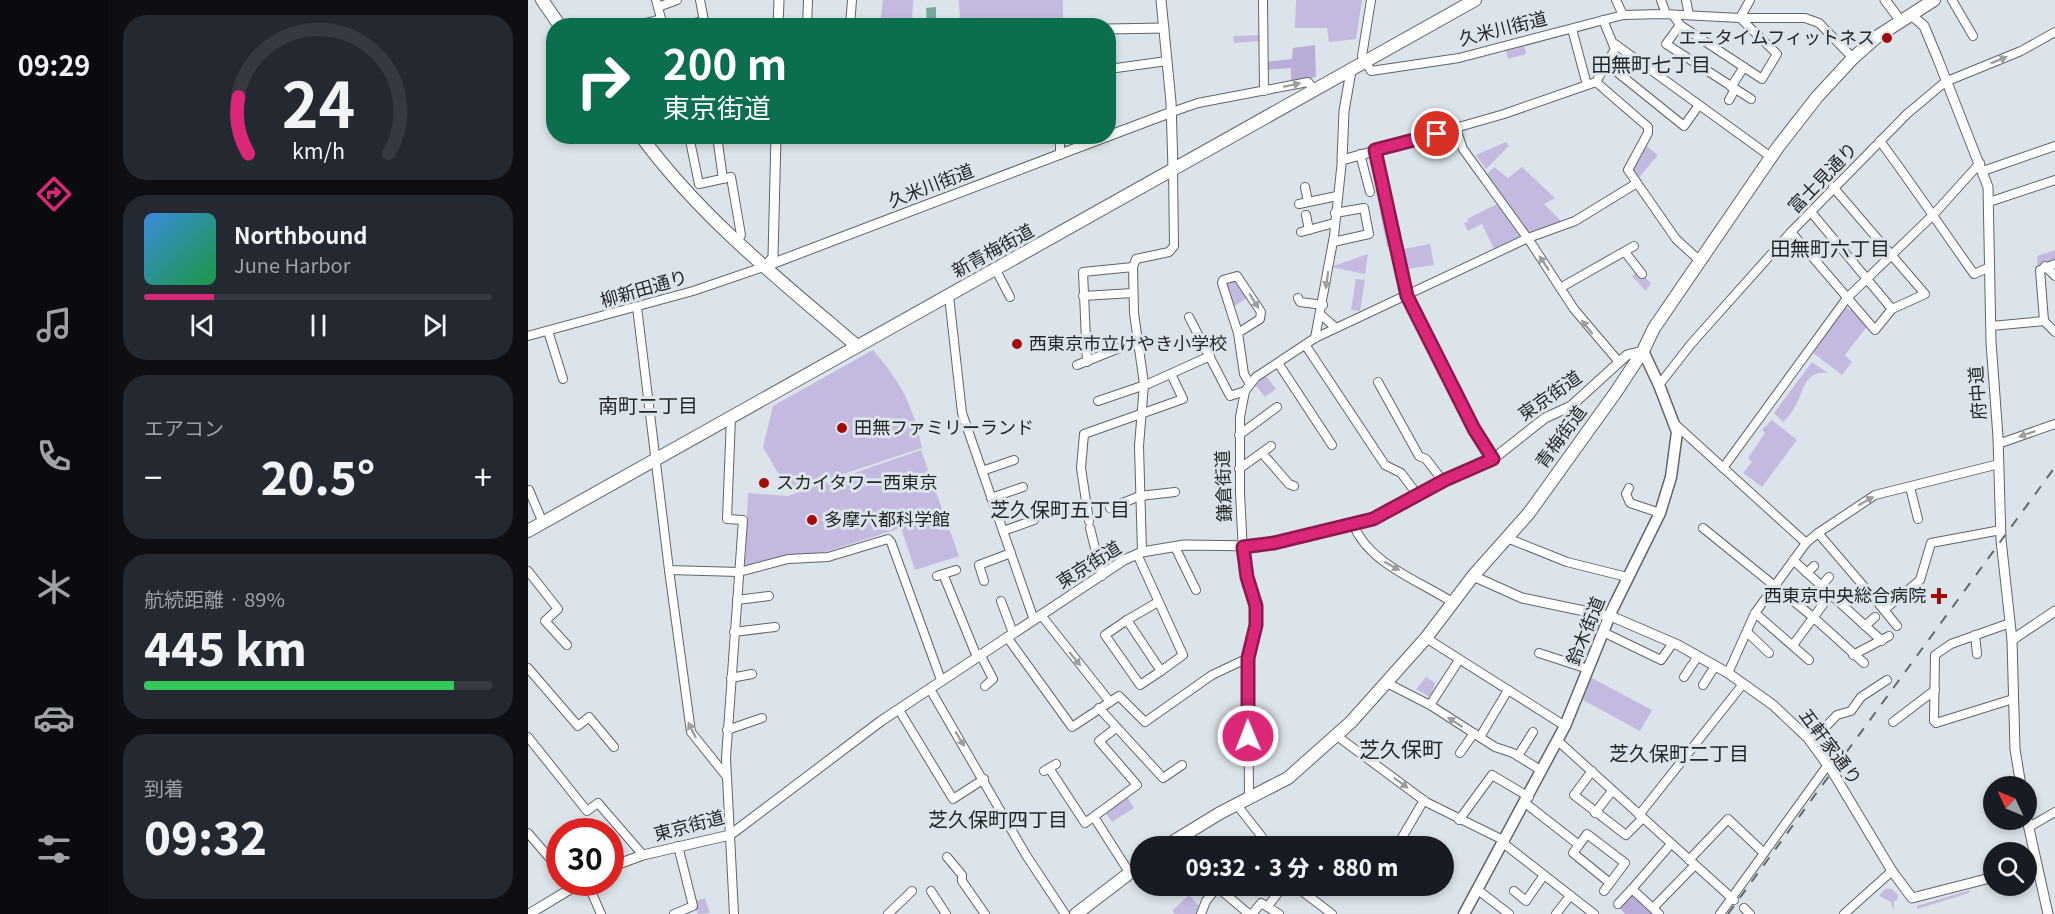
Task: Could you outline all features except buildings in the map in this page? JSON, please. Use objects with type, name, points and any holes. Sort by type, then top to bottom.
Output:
[{"type":"main road","points":[[542,0],[554,18]]},
{"type":"main road","name":"新青梅街道","points":[[528,531],[1173,169],[1315,92],[1475,0]]},
{"type":"main road","name":"青梅街道","points":[[1184,836],[1288,778],[1337,736],[1387,683],[1426,638],[1473,576],[1529,513],[1643,351],[1654,327],[1771,157],[1817,97],[1853,58],[1905,17],[1934,0]]},
{"type":"main road","points":[[648,144],[692,199],[737,242],[857,346]]},
{"type":"main road","name":"鈴木街道","points":[[1464,914],[1558,741],[1609,616],[1660,513],[1675,458],[1677,440],[1675,424],[1643,351]]},
{"type":"main road","points":[[1076,914],[1130,872]]},
{"type":"street","points":[[661,18],[657,3],[677,0]]},
{"type":"street","points":[[700,0],[703,18]]},
{"type":"street","points":[[778,18],[779,0]]},
{"type":"street","points":[[807,18],[808,0]]},
{"type":"street","points":[[851,18],[852,0]]},
{"type":"street","points":[[1158,602],[1105,635],[1140,685],[1183,655],[1158,602],[1140,553],[1139,446],[1144,384],[1132,293],[1134,267],[1136,259],[1169,252],[1174,246],[1172,112],[1161,0]]},
{"type":"street","points":[[1263,0],[1264,91]]},
{"type":"street","points":[[1364,62],[1362,56],[1371,0]]},
{"type":"street","points":[[1616,0],[1623,15]]},
{"type":"street","points":[[1661,0],[1680,25],[1761,79],[1777,54],[1740,18],[1750,0]]},
{"type":"street","points":[[1686,0],[1689,15]]},
{"type":"street","name":"府中道","points":[[1885,0],[1905,17],[1924,26],[1945,82],[1982,167],[1989,202],[1991,326],[2001,530],[2012,640],[2015,749],[2019,776]]},
{"type":"street","points":[[1952,0],[1973,36]]},
{"type":"street","name":"久米川街道","points":[[1364,62],[1371,71],[1407,68],[1522,43],[1623,15],[1670,14],[1810,19],[1819,23],[1853,58]]},
{"type":"street","points":[[1603,20],[1615,44],[1771,157]]},
{"type":"street","points":[[1680,25],[1666,44],[1750,99]]},
{"type":"street","points":[[1116,29],[1164,28]]},
{"type":"street","points":[[1572,29],[1587,85]]},
{"type":"street","points":[[1945,82],[2054,35]]},
{"type":"street","points":[[1342,160],[1456,129],[1596,82],[1615,49],[1615,44]]},
{"type":"street","points":[[1116,68],[1167,61]]},
{"type":"street","points":[[1606,64],[1684,126],[1699,105]]},
{"type":"street","points":[[1729,100],[1744,67]]},
{"type":"street","points":[[1315,338],[1333,242],[1342,160],[1344,111],[1351,70]]},
{"type":"street","points":[[1172,112],[1198,103],[1308,82],[1315,92]]},
{"type":"street","points":[[1596,82],[1637,116],[1649,130],[1628,170],[1676,239],[1700,261]]},
{"type":"street","name":"富士見通り","points":[[1659,385],[1691,344],[1833,187],[1945,82]]},
{"type":"street","name":"久米川街道","points":[[1116,133],[1172,112]]},
{"type":"street","points":[[1456,129],[1463,149],[1528,238],[1560,288],[1584,322],[1619,362]]},
{"type":"street","points":[[1880,141],[1934,214],[1943,231],[1974,274],[1990,267]]},
{"type":"street","points":[[691,144],[699,184],[731,177],[741,235],[737,242]]},
{"type":"street","points":[[718,144],[723,179]]},
{"type":"street","points":[[766,266],[772,256],[776,144]]},
{"type":"street","points":[[1060,144],[1060,155]]},
{"type":"street","name":"久米川街道","points":[[766,266],[1088,144]]},
{"type":"street","points":[[1723,468],[1847,298],[1890,253],[1982,167],[2055,146]]},
{"type":"street","points":[[1375,150],[1407,296],[1474,429],[1493,459]]},
{"type":"street","points":[[1360,154],[1370,192]]},
{"type":"street","points":[[1989,202],[2055,180]]},
{"type":"street","name":"鎌倉街道","points":[[1249,799],[1248,658],[1256,625],[1256,606],[1247,577],[1243,547],[1239,435],[1245,392],[1250,384],[1256,377],[1315,338],[1528,238],[1575,221],[1637,183]]},
{"type":"street","points":[[1305,187],[1308,202]]},
{"type":"street","points":[[1791,232],[1875,330],[1892,309],[1925,294],[1833,187]]},
{"type":"street","points":[[1299,204],[1337,196]]},
{"type":"street","points":[[1333,242],[1369,234],[1364,208],[1335,213]]},
{"type":"street","points":[[1811,212],[1892,309]]},
{"type":"street","points":[[1305,215],[1305,231],[1334,223]]},
{"type":"street","points":[[1560,288],[1594,266],[1634,246]]},
{"type":"street","points":[[1625,252],[1642,274]]},
{"type":"street","points":[[2055,264],[2040,270],[2044,321],[2055,332]]},
{"type":"street","name":"柳新田通り","points":[[528,336],[637,307],[766,266]]},
{"type":"street","points":[[1087,362],[1083,272],[1134,267]]},
{"type":"street","points":[[2045,267],[2055,276]]},
{"type":"street","points":[[996,270],[1010,297]]},
{"type":"street","points":[[1238,333],[1260,319],[1261,312],[1237,276],[1223,280],[1222,284],[1238,333],[1244,374],[1250,384]]},
{"type":"street","points":[[1083,296],[1132,293]]},
{"type":"street","points":[[949,296],[962,413],[1011,553],[1037,618],[1110,702]]},
{"type":"street","points":[[1298,298],[1300,302],[1323,305]]},
{"type":"street","points":[[637,307],[691,732],[727,777]]},
{"type":"street","points":[[1321,315],[1336,328]]},
{"type":"street","points":[[1190,317],[1230,396],[1245,392]]},
{"type":"street","points":[[1991,326],[2044,321]]},
{"type":"street","points":[[548,331],[563,379]]},
{"type":"street","points":[[1077,365],[1137,341]]},
{"type":"street","points":[[1306,346],[1385,465],[1401,473],[1417,494]]},
{"type":"street","name":"東京街道","points":[[624,862],[678,846],[730,835],[941,680],[1140,553],[1197,544],[1243,547],[1274,543],[1373,519],[1443,481],[1493,459],[1545,418],[1571,406],[1630,353],[1643,351]]},
{"type":"street","points":[[1098,401],[1171,374],[1210,356]]},
{"type":"street","points":[[1278,363],[1332,445]]},
{"type":"street","points":[[1102,576],[1089,524],[1082,468],[1084,434],[1143,411],[1183,399],[1171,374]]},
{"type":"street","points":[[1378,382],[1419,456],[1426,459],[1443,481]]},
{"type":"street","points":[[1239,435],[1274,412]]},
{"type":"street","points":[[731,417],[727,519],[743,520],[727,730],[734,914]]},
{"type":"street","points":[[1675,424],[1806,543]]},
{"type":"street","points":[[1998,444],[2055,424]]},
{"type":"street","points":[[1239,469],[1272,446]]},
{"type":"street","points":[[1262,453],[1289,484],[1294,486]]},
{"type":"street","points":[[982,471],[1014,460]]},
{"type":"street","points":[[1728,673],[1755,614],[1806,543],[1818,533],[1875,495],[1999,464]]},
{"type":"street","points":[[991,498],[1023,487]]},
{"type":"street","points":[[1910,487],[1918,519]]},
{"type":"street","points":[[1629,488],[1626,494],[1630,502],[1660,513]]},
{"type":"street","points":[[529,490],[543,523]]},
{"type":"street","points":[[1110,508],[1140,496],[1175,492]]},
{"type":"street","points":[[1003,531],[1034,520]]},
{"type":"street","points":[[1353,524],[1369,549],[1381,560],[1452,602]]},
{"type":"street","points":[[1703,528],[1813,617],[1863,663]]},
{"type":"street","points":[[1884,610],[1920,580],[1930,543],[2001,530]]},
{"type":"street","points":[[1818,533],[1897,626]]},
{"type":"street","points":[[1507,538],[1567,562],[1627,577]]},
{"type":"street","points":[[669,570],[739,572],[788,560],[828,557],[888,539],[941,680]]},
{"type":"street","points":[[1175,547],[1196,590]]},
{"type":"street","points":[[984,581],[978,565],[1011,553]]},
{"type":"street","points":[[1793,560],[1865,626],[1886,638],[1853,655]]},
{"type":"street","points":[[1807,573],[1814,566]]},
{"type":"street","points":[[956,570],[940,575],[978,656],[993,679],[985,686]]},
{"type":"street","points":[[528,571],[558,609],[545,621],[567,645]]},
{"type":"street","name":"五軒家通り","points":[[1473,576],[1502,591],[1522,598],[1609,616],[1698,656],[1743,684],[1791,720],[1810,742],[1892,871],[1912,898],[1983,879]]},
{"type":"street","points":[[1821,586],[1829,577]]},
{"type":"street","points":[[1793,645],[1830,594]]},
{"type":"street","points":[[737,600],[769,596]]},
{"type":"street","points":[[1001,601],[1010,635],[1072,727],[1119,696],[1145,723],[1212,675],[1248,658]]},
{"type":"street","points":[[2012,640],[2055,611]]},
{"type":"street","points":[[1755,614],[1809,660]]},
{"type":"street","points":[[1865,626],[1875,616]]},
{"type":"street","points":[[1126,620],[1161,671]]},
{"type":"street","points":[[2010,623],[1951,644],[1935,655],[1934,721],[1936,723],[2013,699]]},
{"type":"street","points":[[734,632],[775,627]]},
{"type":"street","points":[[1604,632],[1661,660],[1672,643]]},
{"type":"street","points":[[1747,632],[1769,653]]},
{"type":"street","points":[[1975,635],[1977,654]]},
{"type":"street","points":[[1426,638],[1565,726]]},
{"type":"street","points":[[1539,653],[1588,669]]},
{"type":"street","points":[[1684,677],[1698,656]]},
{"type":"street","points":[[1430,705],[1459,660]]},
{"type":"street","points":[[1703,685],[1715,666]]},
{"type":"street","points":[[528,668],[578,726],[589,717],[614,747]]},
{"type":"street","points":[[731,678],[752,674]]},
{"type":"street","points":[[1810,742],[1837,715],[1851,711],[1861,697],[1887,680]]},
{"type":"street","points":[[1387,683],[1430,705],[1477,735],[1542,771]]},
{"type":"street","points":[[1592,771],[1574,795],[1626,835],[1743,684]]},
{"type":"street","points":[[930,688],[1026,855],[1065,914]]},
{"type":"street","points":[[1460,753],[1477,735],[1508,690]]},
{"type":"street","points":[[1893,722],[1935,690]]},
{"type":"street","points":[[1099,708],[1163,778],[1182,765]]},
{"type":"street","points":[[899,710],[953,800],[984,779]]},
{"type":"street","points":[[727,730],[762,718]]},
{"type":"street","points":[[1050,768],[1085,823],[1095,817],[1137,785],[1099,741],[1116,728]]},
{"type":"street","points":[[1518,756],[1533,732]]},
{"type":"street","points":[[1337,736],[1424,800],[1504,842],[1594,914]]},
{"type":"street","points":[[528,737],[587,811],[598,803],[643,855]]},
{"type":"street","points":[[1558,741],[1733,899]]},
{"type":"street","points":[[1720,914],[1827,766]]},
{"type":"street","points":[[1459,820],[1492,775],[1527,800],[1579,845]]},
{"type":"street","points":[[1595,813],[1612,791]]},
{"type":"street","points":[[1403,836],[1424,800]]},
{"type":"street","points":[[1238,805],[1261,836]]},
{"type":"street","points":[[2037,822],[2055,812]]},
{"type":"street","points":[[1095,817],[1130,872]]},
{"type":"street","points":[[1653,908],[1728,819],[1764,853]]},
{"type":"street","points":[[528,833],[546,854]]},
{"type":"street","points":[[1604,891],[1610,883],[1625,863],[1587,834],[1573,853],[1610,883]]},
{"type":"street","points":[[1618,904],[1671,844]]},
{"type":"street","points":[[674,914],[693,906],[678,846]]},
{"type":"street","points":[[947,857],[962,875],[962,881],[981,913]]},
{"type":"street","points":[[1844,914],[1892,871]]},
{"type":"street","points":[[1514,891],[1526,901],[1544,875]]},
{"type":"street","points":[[2037,882],[2048,914]]},
{"type":"street","points":[[1632,889],[1659,914]]},
{"type":"street","points":[[1478,890],[1509,914]]},
{"type":"street","points":[[888,914],[912,891]]},
{"type":"street","points":[[931,891],[946,914]]},
{"type":"street","points":[[529,914],[557,896]]},
{"type":"street","points":[[593,896],[601,914]]},
{"type":"street","points":[[1201,914],[1210,896]]},
{"type":"street","points":[[1229,896],[1249,914],[1253,914],[1261,903],[1279,914]]},
{"type":"street","points":[[1268,906],[1276,896]]},
{"type":"street","points":[[1308,896],[1332,914]]},
{"type":"street","points":[[1556,914],[1570,896]]},
{"type":"shaded area","points":[[883,0],[913,0],[912,18],[881,18]]},
{"type":"shaded area","points":[[959,0],[1063,0],[1063,18],[960,18]]},
{"type":"shaded area","points":[[1296,0],[1362,0],[1356,39],[1329,42],[1327,28],[1295,28]]},
{"type":"shaded area","points":[[936,7],[936,18],[927,18],[926,8]]},
{"type":"shaded area","points":[[1260,35],[1260,41],[1234,43],[1233,36]]},
{"type":"shaded area","points":[[1315,45],[1316,77],[1291,82],[1291,68],[1265,70],[1266,62],[1292,59],[1293,48]]},
{"type":"shaded area","points":[[1524,45],[1526,54],[1508,59],[1506,50]]},
{"type":"shaded area","points":[[1506,142],[1509,146],[1486,169],[1476,155]]},
{"type":"shaded area","points":[[1645,145],[1658,155],[1637,180],[1632,168]]},
{"type":"shaded area","points":[[1494,167],[1508,178],[1522,167],[1555,198],[1544,204],[1562,222],[1529,232],[1487,174]]},
{"type":"shaded area","points":[[1380,190],[1392,245],[1387,247],[1376,191]]},
{"type":"shaded area","points":[[1499,203],[1521,237],[1494,249],[1482,224],[1468,231],[1464,223],[1468,222],[1467,219]]},
{"type":"shaded area","points":[[1430,244],[1434,265],[1407,269],[1403,249]]},
{"type":"shaded area","points":[[2055,250],[2055,262],[2038,265],[2037,256]]},
{"type":"shaded area","points":[[1368,254],[1365,274],[1331,267]]},
{"type":"shaded area","points":[[1638,271],[1651,283],[1646,291],[1632,276]]},
{"type":"shaded area","points":[[1236,279],[1249,297],[1233,307],[1225,284]]},
{"type":"shaded area","points":[[1356,279],[1365,280],[1360,311],[1351,310]]},
{"type":"shaded area","points":[[1846,307],[1850,310],[1852,308],[1868,325],[1845,355],[1852,362],[1842,375],[1813,353]]},
{"type":"shaded area","name":"田無ファミリーランド","points":[[873,350],[892,374],[905,396],[922,448],[789,492],[763,447],[773,406]]},
{"type":"shaded area","points":[[1812,362],[1828,373],[1818,373],[1806,382],[1791,414],[1783,422],[1774,413]]},
{"type":"shaded area","points":[[1266,376],[1276,389],[1265,397],[1255,384]]},
{"type":"shaded area","points":[[1772,420],[1797,440],[1762,487],[1743,473],[1752,462],[1748,458],[1765,433],[1762,430]]},
{"type":"shaded area","points":[[921,450],[959,556],[915,570],[901,528],[825,552],[787,555],[747,567],[745,565],[748,493],[788,496]]},
{"type":"shaded area","points":[[1588,676],[1652,710],[1640,731],[1581,699]]},
{"type":"shaded area","points":[[1426,677],[1435,683],[1431,698],[1416,689]]},
{"type":"shaded area","points":[[1268,724],[1272,728],[1250,748],[1250,731],[1255,736]]},
{"type":"shaded area","points":[[1127,797],[1134,808],[1112,822],[1105,812]]},
{"type":"shaded area","points":[[1885,889],[1892,889],[1898,895],[1897,900],[1894,901],[1894,911],[1891,902],[1879,896]]},
{"type":"shaded area","points":[[1970,890],[1969,893],[1917,909],[1917,906]]},
{"type":"shaded area","points":[[1633,891],[1658,914],[1625,914],[1619,907]]},
{"type":"shaded area","points":[[1188,896],[1200,907],[1198,914],[1174,914],[1173,910]]},
{"type":"shaded area","points":[[705,898],[710,913],[698,914],[693,902]]},
{"type":"railway","points":[[1728,914],[2055,467]]},
{"type":"place","name":"エニタイムフィットネス","points":[[1887,38]]},
{"type":"place","name":"西東京市立けやき小学校","points":[[1017,344]]},
{"type":"place","name":"田無ファミリーランド","points":[[842,428]]},
{"type":"place","name":"スカイタワー西東京","points":[[764,483]]},
{"type":"place","name":"多摩六都科学館","points":[[812,520]]},
{"type":"place","name":"西東京中央総合病院","points":[[1939,596]]},
{"type":"district","name":"田無町七丁目","points":[[1651,65]]},
{"type":"district","name":"田無町六丁目","points":[[1830,249]]},
{"type":"district","name":"南町二丁目","points":[[648,406]]},
{"type":"district","name":"芝久保町五丁目","points":[[1060,510]]},
{"type":"district","name":"芝久保町","points":[[1401,750]]},
{"type":"district","name":"芝久保町二丁目","points":[[1679,754]]},
{"type":"district","name":"芝久保町四丁目","points":[[998,820]]},
{"type":"route","points":[[1248,736],[1248,658],[1256,625],[1256,606],[1247,577],[1243,547],[1274,543],[1373,519],[1417,494],[1493,459],[1474,429],[1407,296],[1375,150],[1437,134]]}]
